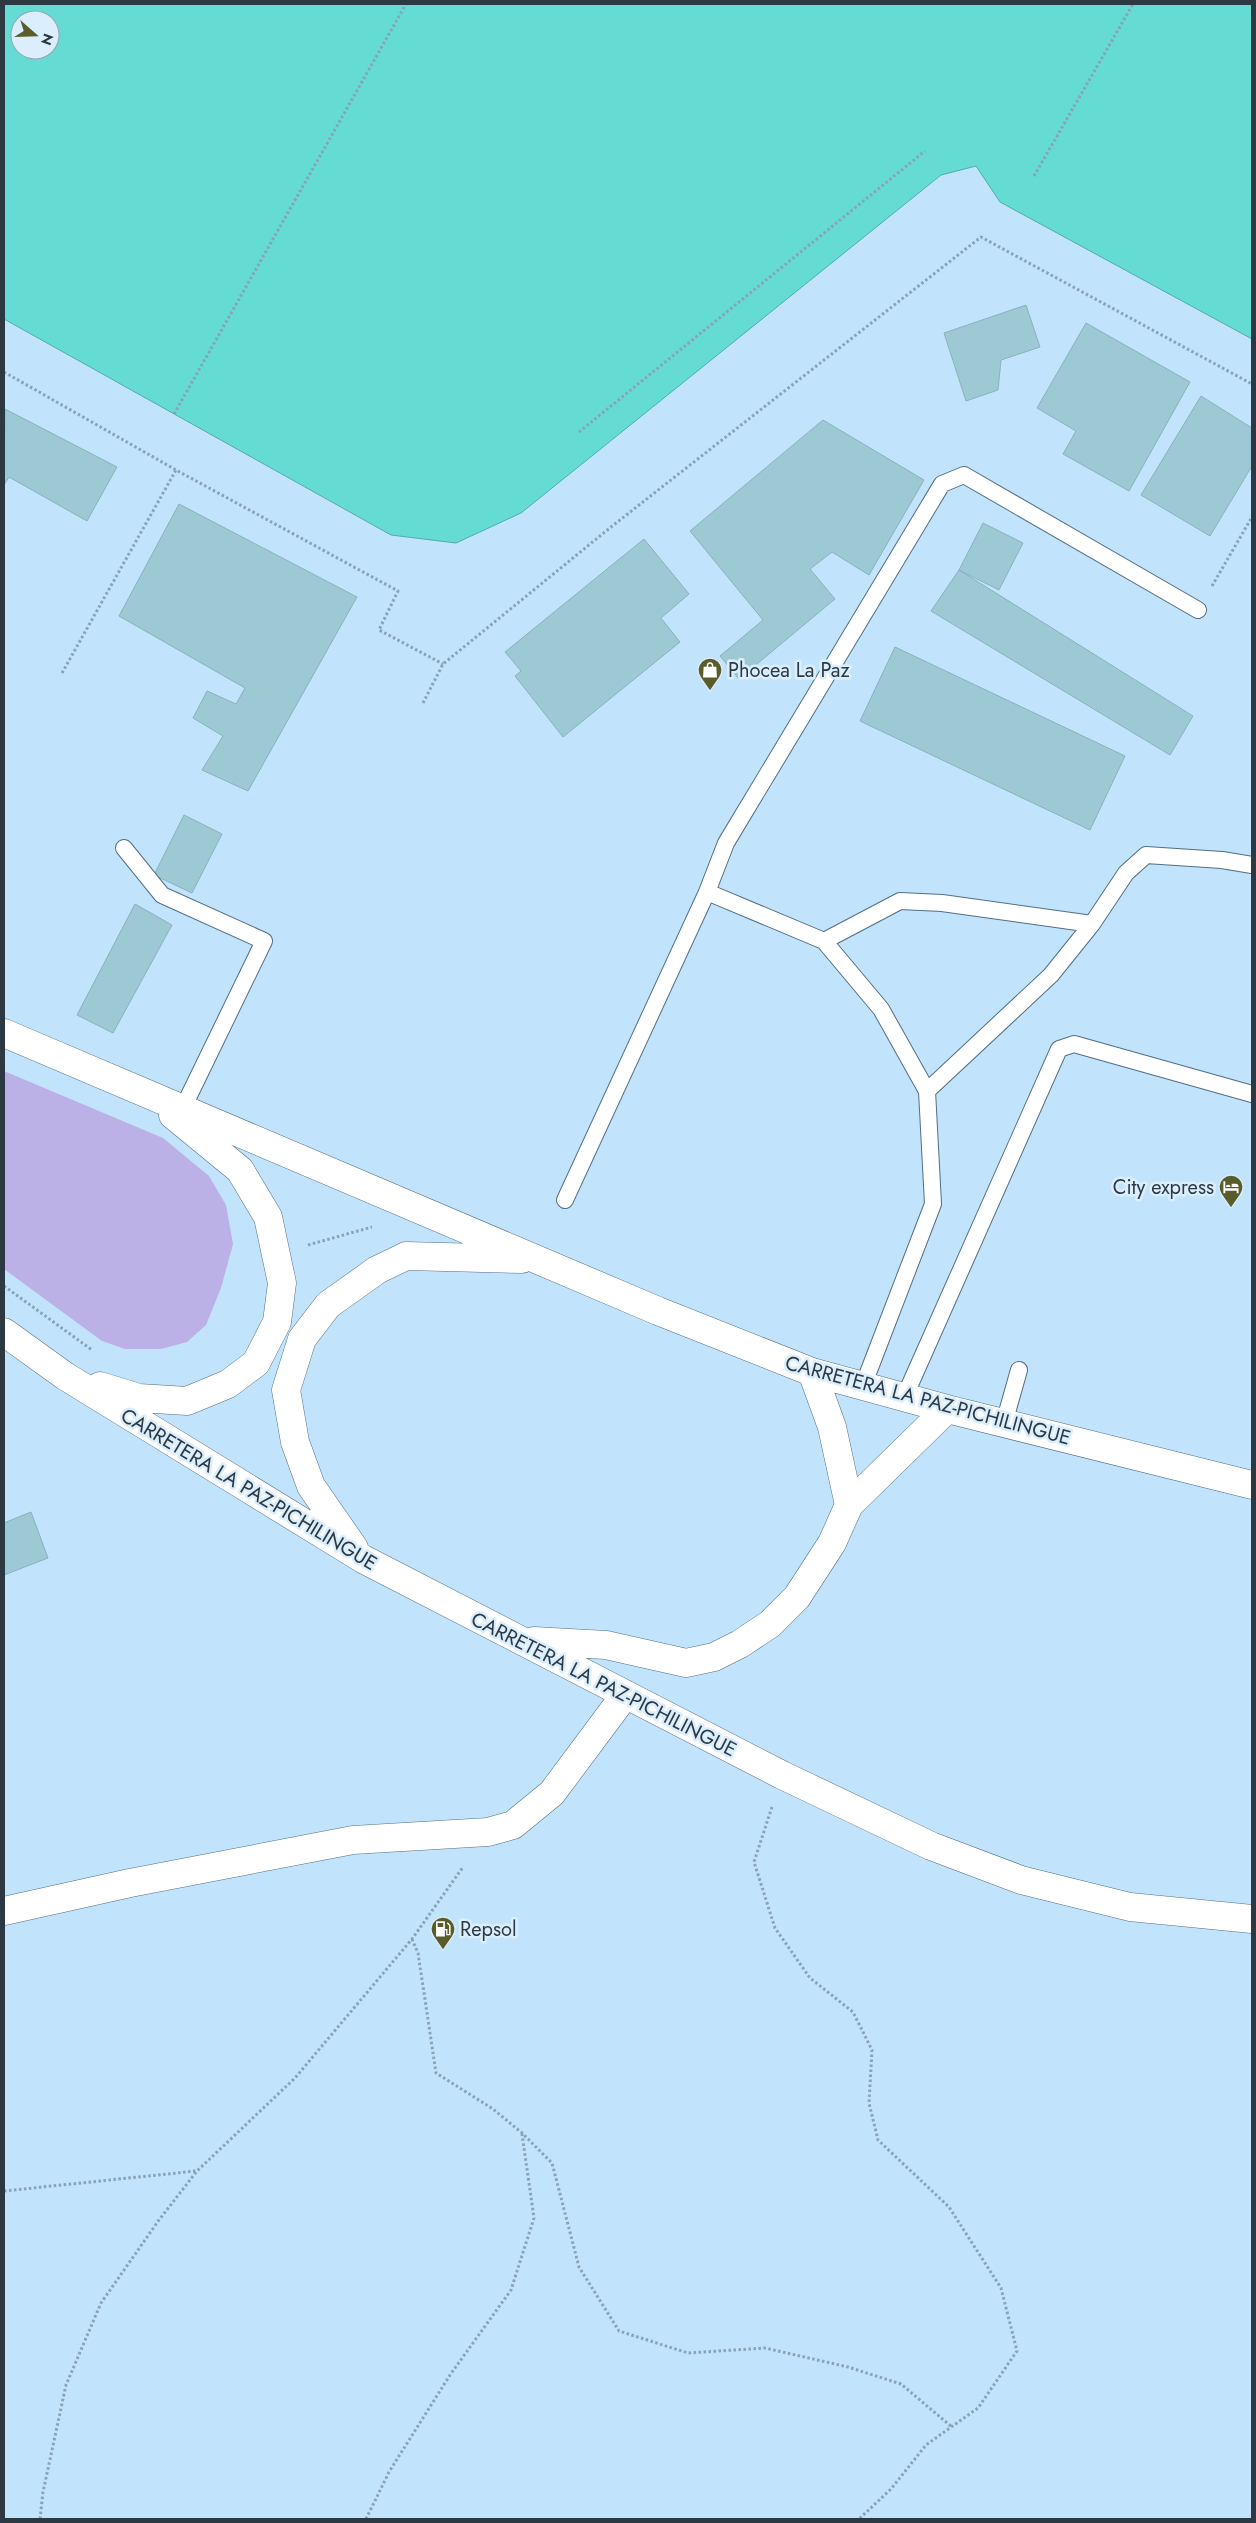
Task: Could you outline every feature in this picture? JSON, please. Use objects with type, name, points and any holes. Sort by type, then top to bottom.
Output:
[{"type":"main road","name":"CARRETERA LA PAZ-PICHILINGUE","points":[[4,1034],[658,1311],[812,1372],[1004,1424],[1252,1485]]},
{"type":"main road","points":[[65,1376],[139,1398],[187,1401],[228,1384],[256,1363],[277,1322],[282,1283],[268,1217],[240,1170],[152,1098]]},
{"type":"main road","points":[[362,1560],[311,1486],[295,1442],[286,1390],[302,1340],[328,1305],[377,1270],[406,1256],[538,1260]]},
{"type":"main road","name":"CARRETERA LA PAZ-PICHILINGUE","points":[[4,1332],[65,1376],[362,1560],[525,1641],[624,1695],[782,1775],[931,1846],[1021,1880],[1130,1907],[1252,1919]]},
{"type":"main road","points":[[812,1372],[832,1427],[849,1505]]},
{"type":"main road","points":[[525,1641],[606,1646],[686,1663],[714,1657],[740,1644],[770,1624],[797,1597],[832,1543],[849,1505],[947,1409]]},
{"type":"main road","points":[[4,1911],[130,1883],[353,1840],[488,1832],[514,1825],[552,1793],[624,1695]]},
{"type":"lane","points":[[565,1200],[707,892],[726,843],[942,484],[964,475],[1198,610]]},
{"type":"lane","points":[[124,848],[162,895],[264,941],[182,1110]]},
{"type":"lane","points":[[927,1091],[1051,975],[1092,924],[1126,873],[1146,855],[1222,860],[1252,865]]},
{"type":"lane","points":[[707,892],[824,941],[881,1010],[927,1091],[933,1204],[863,1386]]},
{"type":"lane","points":[[824,941],[900,900],[942,903],[1092,924]]},
{"type":"lane","points":[[904,1398],[1059,1049],[1074,1044],[1252,1094]]},
{"type":"lane","points":[[1004,1424],[1019,1370]]},
{"type":"path","points":[[174,414],[406,4]]},
{"type":"path","points":[[1034,176],[1133,4]]},
{"type":"path","points":[[579,432],[924,151]]},
{"type":"path","points":[[423,703],[443,664],[611,528],[981,237],[1252,384]]},
{"type":"path","points":[[4,372],[176,470],[398,591],[379,630],[443,664]]},
{"type":"path","points":[[62,673],[176,470]]},
{"type":"path","points":[[1198,610],[1252,517]]},
{"type":"path","points":[[276,1254],[401,1218],[408,1205]]},
{"type":"path","points":[[4,1286],[95,1352]]},
{"type":"path","points":[[782,1775],[754,1862],[775,1928],[810,1978],[854,2012],[872,2050],[869,2103],[878,2140],[949,2206],[1001,2288],[1017,2351],[978,2408],[926,2445],[891,2489],[859,2519]]},
{"type":"path","points":[[40,2519],[43,2492],[66,2385],[101,2302],[159,2220],[197,2171],[295,2078],[412,1939],[488,1832]]},
{"type":"path","points":[[412,1939],[418,1953],[436,2073],[493,2109],[522,2133],[552,2163],[579,2267],[619,2331],[688,2354],[765,2348],[848,2367],[901,2384],[952,2427]]},
{"type":"path","points":[[366,2519],[389,2472],[450,2376],[511,2290],[534,2218],[522,2133]]},
{"type":"path","points":[[4,2191],[197,2171]]},
{"type":"shaded area","points":[[4,4],[1252,4],[1252,339],[1000,202],[976,166],[941,175],[521,513],[456,543],[391,535],[4,319]]},
{"type":"shaded area","points":[[4,1071],[163,1138],[209,1176],[226,1205],[233,1244],[221,1288],[206,1325],[187,1342],[161,1349],[125,1349],[102,1341],[4,1269]]},
{"type":"building","points":[[1026,305],[1040,347],[1001,360],[998,390],[966,401],[944,333]]},
{"type":"building","points":[[1086,323],[1190,382],[1129,491],[1063,454],[1076,431],[1037,408]]},
{"type":"building","points":[[1201,396],[1252,428],[1252,466],[1210,536],[1141,495]]},
{"type":"building","points":[[5,409],[117,467],[87,521],[9,477],[4,485]]},
{"type":"building","points":[[823,420],[924,480],[869,575],[832,552],[810,569],[835,599],[739,679],[720,656],[763,620],[690,531]]},
{"type":"building","points":[[179,504],[357,597],[248,791],[202,770],[223,736],[193,718],[207,691],[236,704],[245,688],[119,616]]},
{"type":"building","points":[[983,523],[1023,543],[999,590],[959,570]]},
{"type":"building","points":[[644,539],[689,594],[661,618],[680,642],[563,737],[515,676],[521,671],[505,652]]},
{"type":"building","points":[[959,570],[1193,716],[1170,755],[931,611]]},
{"type":"building","points":[[895,647],[1125,756],[1090,830],[860,721]]},
{"type":"building","points":[[184,815],[222,834],[192,893],[154,875]]},
{"type":"building","points":[[135,904],[172,925],[113,1033],[77,1015]]},
{"type":"building","points":[[31,1512],[48,1558],[4,1575],[4,1523]]},
{"type":"place","name":"Phocea La Paz","points":[[710,691]]},
{"type":"place","name":"City express","points":[[1231,1208]]},
{"type":"place","name":"Repsol","points":[[443,1950]]}]
